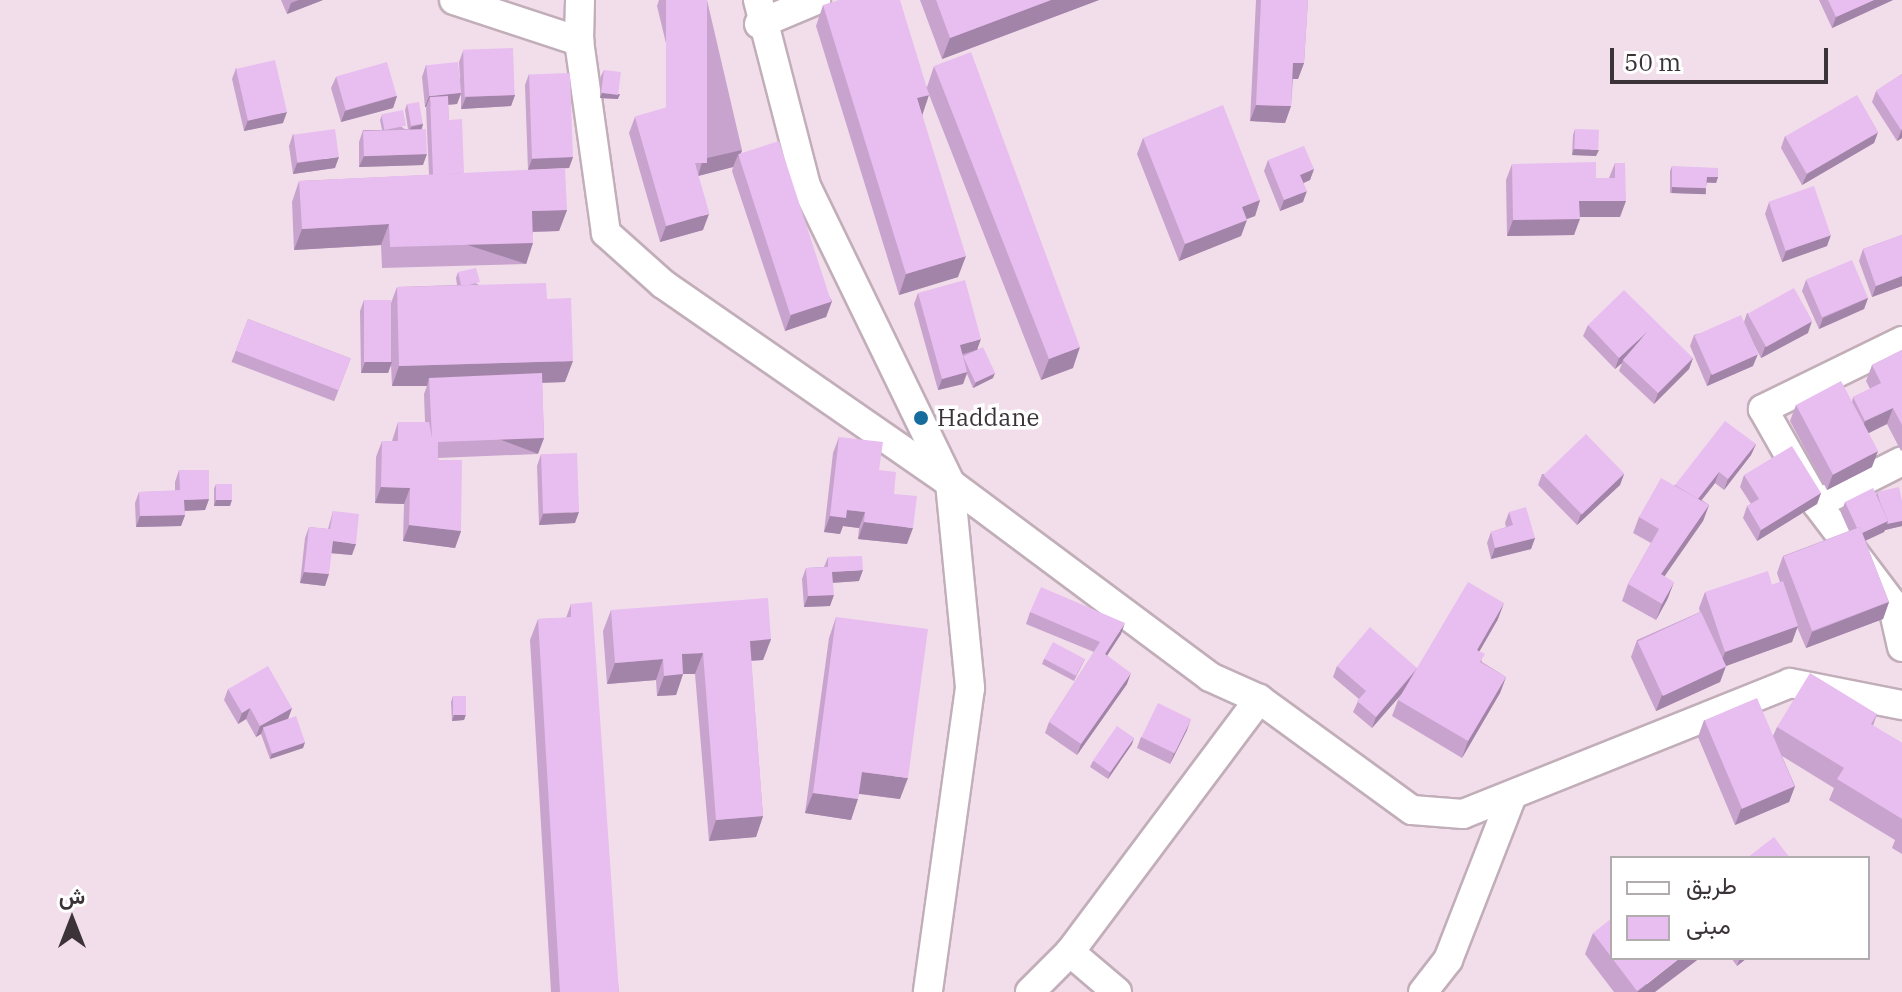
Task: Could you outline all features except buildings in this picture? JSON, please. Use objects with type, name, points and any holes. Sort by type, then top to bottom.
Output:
[{"type":"street","points":[[454,0],[579,41]]},
{"type":"street","points":[[580,0],[579,41],[606,233],[663,284],[950,483],[1210,677],[1259,699],[1412,810],[1463,814],[1790,683],[1902,705]]},
{"type":"street","points":[[816,0],[758,12],[806,186],[950,483],[970,688],[928,992]]},
{"type":"street","points":[[1902,341],[1763,409],[1817,504],[1897,601],[1902,647]]},
{"type":"street","points":[[1817,504],[1902,461]]},
{"type":"street","points":[[1030,992],[1070,952],[1259,699]]},
{"type":"street","points":[[1423,992],[1448,960],[1512,796]]},
{"type":"street","points":[[1070,952],[1117,992]]},
{"type":"place","name":"Haddane","points":[[921,418]]}]
